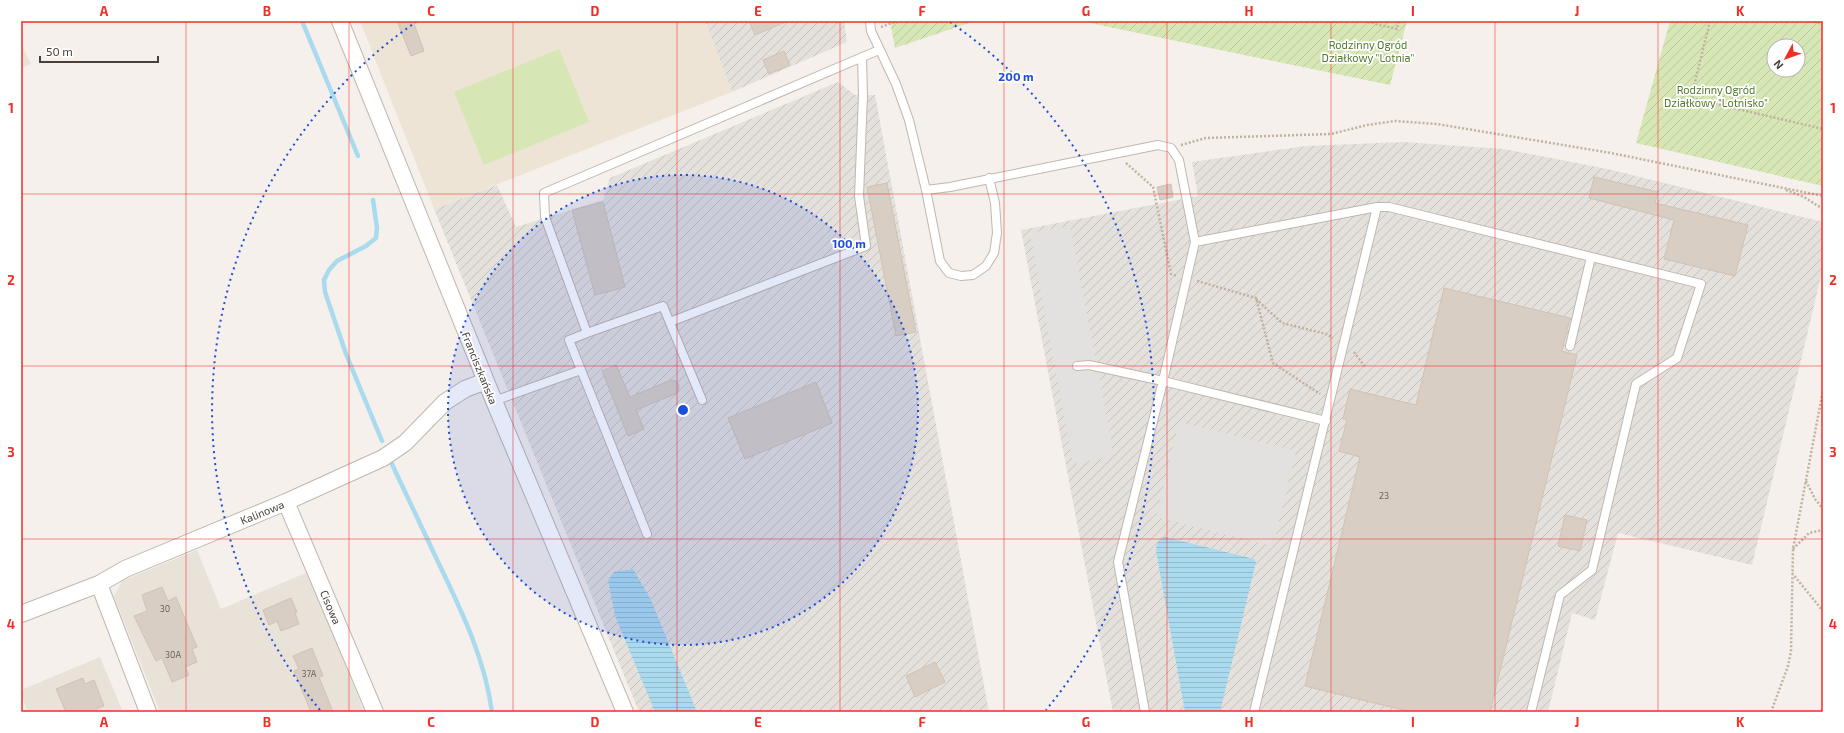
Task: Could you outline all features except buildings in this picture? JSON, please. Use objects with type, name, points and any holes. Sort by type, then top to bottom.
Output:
[{"type":"street","name":"Franciszkańska","points":[[340,21],[494,401],[626,712]]},
{"type":"street","name":"Kalinowa","points":[[21,614],[98,584],[125,569],[286,502],[388,456],[405,443],[445,402],[465,389],[486,381]]},
{"type":"street","name":"Cisowa","points":[[286,502],[375,712]]},
{"type":"street","points":[[98,584],[148,712]]},
{"type":"lane","points":[[870,21],[871,31],[896,84],[909,120],[926,190],[940,261],[949,272],[961,276],[973,275],[986,266],[994,253],[997,233],[995,203],[989,178]]},
{"type":"lane","points":[[587,333],[545,217],[544,193],[879,50]]},
{"type":"lane","points":[[670,322],[866,246],[859,196],[863,95],[862,58]]},
{"type":"lane","points":[[926,190],[950,187],[1158,145],[1171,148],[1179,160],[1195,242],[1163,381],[1118,562],[1145,712]]},
{"type":"lane","points":[[1195,242],[1377,207],[1389,207],[1701,284],[1677,358],[1636,384],[1592,570],[1560,596],[1531,712]]},
{"type":"lane","points":[[1254,712],[1331,401],[1377,207]]},
{"type":"lane","points":[[1570,346],[1591,257]]},
{"type":"lane","points":[[647,534],[569,340],[663,306],[702,400]]},
{"type":"lane","points":[[1077,366],[1089,364],[1326,421]]},
{"type":"lane","points":[[494,401],[581,370]]},
{"type":"path","points":[[890,24],[897,21]]},
{"type":"path","points":[[1364,21],[1397,29],[1399,21]]},
{"type":"path","points":[[1710,21],[1691,98],[1823,129]]},
{"type":"path","points":[[1810,21],[1823,24]]},
{"type":"path","points":[[1171,148],[1206,138],[1331,134],[1367,125],[1395,121],[1437,124],[1611,153],[1823,196]]},
{"type":"path","points":[[1114,154],[1153,187],[1171,274],[1256,298],[1282,323],[1326,334],[1344,344],[1350,348],[1365,367]]},
{"type":"path","points":[[1781,188],[1804,197],[1823,209]]},
{"type":"path","points":[[1256,298],[1273,363],[1331,401]]},
{"type":"path","points":[[1771,712],[1788,666],[1791,650],[1793,549],[1823,390]]},
{"type":"path","points":[[1806,479],[1815,499],[1823,509]]},
{"type":"path","points":[[1793,549],[1809,533],[1823,530]]},
{"type":"path","points":[[1792,573],[1823,612]]},
{"type":"shaded area","points":[[360,21],[705,21],[732,92],[434,209]]},
{"type":"shaded area","points":[[705,21],[844,21],[847,42],[732,92]]},
{"type":"shaded area","points":[[21,44],[31,64],[21,68]]},
{"type":"shaded area","points":[[838,82],[855,95],[875,95],[989,712],[639,712],[434,209],[497,185],[516,227],[603,200],[610,178]]},
{"type":"shaded area","points":[[1403,142],[1504,149],[1608,169],[1823,222],[1823,268],[1752,565],[1618,533],[1595,620],[1572,613],[1548,712],[1113,712],[1021,230],[1198,196],[1192,162],[1306,146]]},
{"type":"shaded area","points":[[1070,226],[1114,456],[1073,464],[1030,233]]},
{"type":"shaded area","points":[[1179,422],[1296,451],[1273,546],[1156,517]]},
{"type":"shaded area","points":[[197,550],[221,609],[308,572],[364,712],[160,712],[114,597],[122,581]]},
{"type":"shaded area","points":[[100,657],[123,712],[28,712],[21,695],[21,690]]},
{"type":"green space","points":[[890,21],[975,21],[895,48]]},
{"type":"green space","name":"Rodzinny Ogród Działkowy \"Lotnia\"","points":[[1080,21],[1407,21],[1390,85]]},
{"type":"green space","name":"Rodzinny Ogród Działkowy \"Lotnisko\"","points":[[1670,21],[1823,21],[1823,186],[1636,143]]},
{"type":"green space","points":[[559,49],[589,122],[484,165],[454,92]]},
{"type":"water","points":[[1165,537],[1254,559],[1256,562],[1220,712],[1185,712],[1156,551],[1158,542]]},
{"type":"water","points":[[633,569],[651,600],[697,712],[655,712],[615,616],[608,580],[614,572]]},
{"type":"waterway","points":[[302,21],[358,156]]},
{"type":"waterway","points":[[373,200],[377,228],[376,238],[366,246],[337,261],[329,270],[324,280],[325,292],[346,354],[382,441]]},
{"type":"waterway","points":[[391,462],[472,636],[484,673],[492,712]]}]
